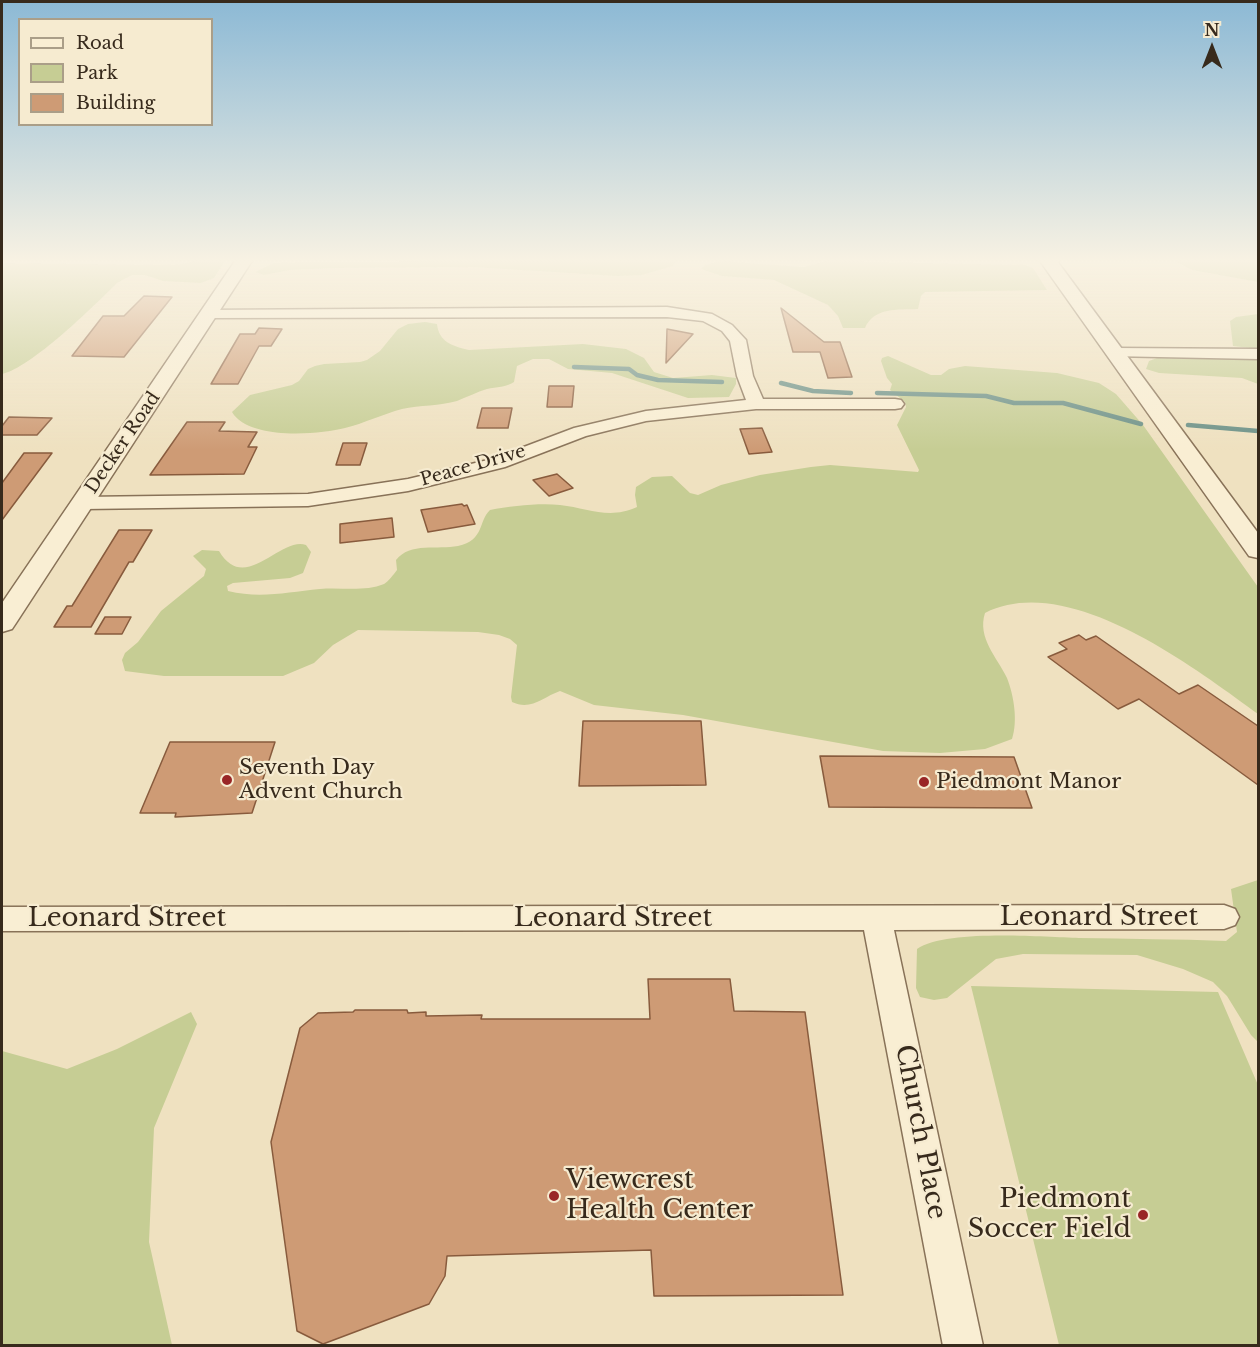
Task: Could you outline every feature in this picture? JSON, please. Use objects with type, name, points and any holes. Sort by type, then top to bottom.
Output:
[{"type":"street","name":"Decker Road","points":[[2,623],[203,324]]},
{"type":"street","points":[[719,324],[727,328],[738,340],[745,376],[756,404]]},
{"type":"street","points":[[1094,324],[1258,550]]},
{"type":"street","points":[[1116,353],[1258,354]]},
{"type":"street","name":"Peace Drive","points":[[83,503],[319,498],[408,485],[498,463],[579,432],[646,416],[756,404],[895,404]]},
{"type":"street","name":"Leonard Street","points":[[2,919],[1224,917]]},
{"type":"street","name":"Church Place","points":[[877,918],[963,1346]]},
{"type":"green space","points":[[2,324],[74,324],[45,349],[2,374]]},
{"type":"green space","points":[[408,324],[437,324],[440,335],[447,342],[469,350],[583,344],[626,349],[644,358],[654,372],[673,378],[712,375],[736,378],[736,384],[729,397],[688,398],[612,373],[568,369],[549,359],[533,359],[517,366],[514,382],[508,385],[487,389],[450,403],[402,409],[333,430],[302,433],[268,431],[240,421],[232,412],[250,395],[292,385],[299,381],[308,369],[315,366],[367,360],[380,351],[398,329]]},
{"type":"green space","points":[[841,324],[867,324],[865,328],[843,328]]},
{"type":"green space","points":[[1230,324],[1258,324],[1258,349],[1233,346]]},
{"type":"green space","points":[[888,356],[931,375],[941,375],[949,369],[965,366],[1057,373],[1099,383],[1116,394],[1143,425],[1258,587],[1258,714],[1200,672],[1128,630],[1091,614],[1054,604],[1018,603],[985,613],[983,622],[986,639],[1007,678],[1012,693],[1015,717],[1012,739],[985,749],[940,753],[883,751],[683,715],[594,705],[560,691],[531,704],[519,704],[512,702],[511,697],[517,645],[510,639],[499,635],[478,632],[358,630],[333,645],[314,663],[283,676],[164,676],[125,671],[122,660],[125,653],[138,642],[161,611],[204,576],[206,569],[193,556],[202,550],[219,551],[229,563],[240,567],[251,566],[296,544],[306,545],[311,552],[303,573],[290,578],[233,583],[227,586],[228,591],[263,595],[320,589],[361,589],[388,581],[397,570],[396,560],[402,554],[416,549],[450,547],[467,543],[477,535],[490,510],[543,504],[608,513],[627,511],[637,507],[636,487],[652,477],[672,476],[690,493],[698,495],[721,485],[760,475],[830,465],[918,472],[897,425],[906,407],[905,402],[890,390],[892,384],[887,378],[881,361],[882,358]]},
{"type":"green space","points":[[1157,358],[1258,359],[1258,384],[1242,378],[1159,373],[1146,369],[1149,361]]},
{"type":"green space","points":[[1258,880],[1258,1042],[1251,1035],[1227,996],[1213,982],[1183,969],[1137,955],[1023,954],[996,959],[947,998],[934,1000],[920,997],[916,988],[917,949],[949,939],[971,936],[1019,936],[1226,941],[1237,932],[1231,889]]},
{"type":"green space","name":"Piedmont Soccer Field","points":[[971,986],[1218,992],[1258,1085],[1258,1345],[1059,1345]]},
{"type":"green space","points":[[191,1012],[197,1024],[154,1128],[149,1242],[172,1345],[2,1345],[2,1051],[67,1069],[117,1049]]},
{"type":"building","points":[[97,324],[151,324],[124,357],[72,356]]},
{"type":"building","points":[[785,324],[801,324],[824,342],[840,342],[852,377],[828,378],[820,352],[793,352]]},
{"type":"building","points":[[259,328],[282,329],[271,346],[259,346],[238,384],[211,384],[240,334],[255,334]]},
{"type":"building","points":[[667,329],[693,334],[666,363]]},
{"type":"building","points":[[549,386],[574,386],[572,407],[547,407]]},
{"type":"building","points":[[482,408],[512,408],[508,428],[477,428]]},
{"type":"building","points":[[9,417],[52,418],[37,435],[2,435],[2,426]]},
{"type":"building","points":[[187,422],[225,422],[219,431],[257,432],[248,447],[257,447],[244,474],[150,475]]},
{"type":"building","points":[[762,428],[772,452],[749,454],[740,429]]},
{"type":"building","points":[[343,443],[367,443],[360,465],[336,465]]},
{"type":"building","points":[[24,453],[52,453],[2,520],[2,483]]},
{"type":"building","points":[[557,474],[573,488],[549,496],[533,480]]},
{"type":"building","points":[[467,505],[475,524],[428,532],[421,510]]},
{"type":"building","points":[[392,518],[394,537],[340,543],[340,524]]},
{"type":"building","points":[[119,530],[152,530],[133,562],[129,562],[91,627],[54,627],[67,606],[72,606]]},
{"type":"building","points":[[105,617],[131,617],[122,634],[95,634]]},
{"type":"building","points":[[1079,635],[1086,640],[1096,636],[1179,694],[1198,685],[1258,726],[1258,785],[1139,699],[1118,709],[1048,657],[1067,649],[1059,643]]},
{"type":"building","points":[[583,721],[701,721],[706,785],[579,786]]},
{"type":"building","points":[[170,742],[275,742],[252,813],[175,817],[176,813],[140,813]]},
{"type":"building","name":"Piedmont Manor","points":[[820,756],[1014,757],[1032,808],[829,807]]},
{"type":"building","name":"Viewcrest Health Center","points":[[648,979],[730,979],[734,1011],[805,1012],[843,1295],[654,1296],[651,1250],[447,1256],[445,1276],[429,1304],[323,1344],[297,1331],[271,1142],[300,1028],[318,1013],[353,1012],[355,1010],[407,1010],[408,1013],[426,1012],[426,1016],[482,1015],[481,1019],[650,1019]]},
{"type":"waterway","points":[[574,367],[629,369],[637,375],[658,380],[722,382]]},
{"type":"waterway","points":[[781,383],[813,391],[851,393]]},
{"type":"waterway","points":[[877,393],[986,396],[1014,403],[1063,403],[1141,424]]},
{"type":"waterway","points":[[1188,425],[1258,431]]},
{"type":"place","name":"Seventh Day Advent Church","points":[[227,780]]},
{"type":"place","name":"Piedmont Manor","points":[[924,782]]},
{"type":"place","name":"Viewcrest Health Center","points":[[554,1196]]},
{"type":"place","name":"Piedmont Soccer Field","points":[[1143,1215]]}]
